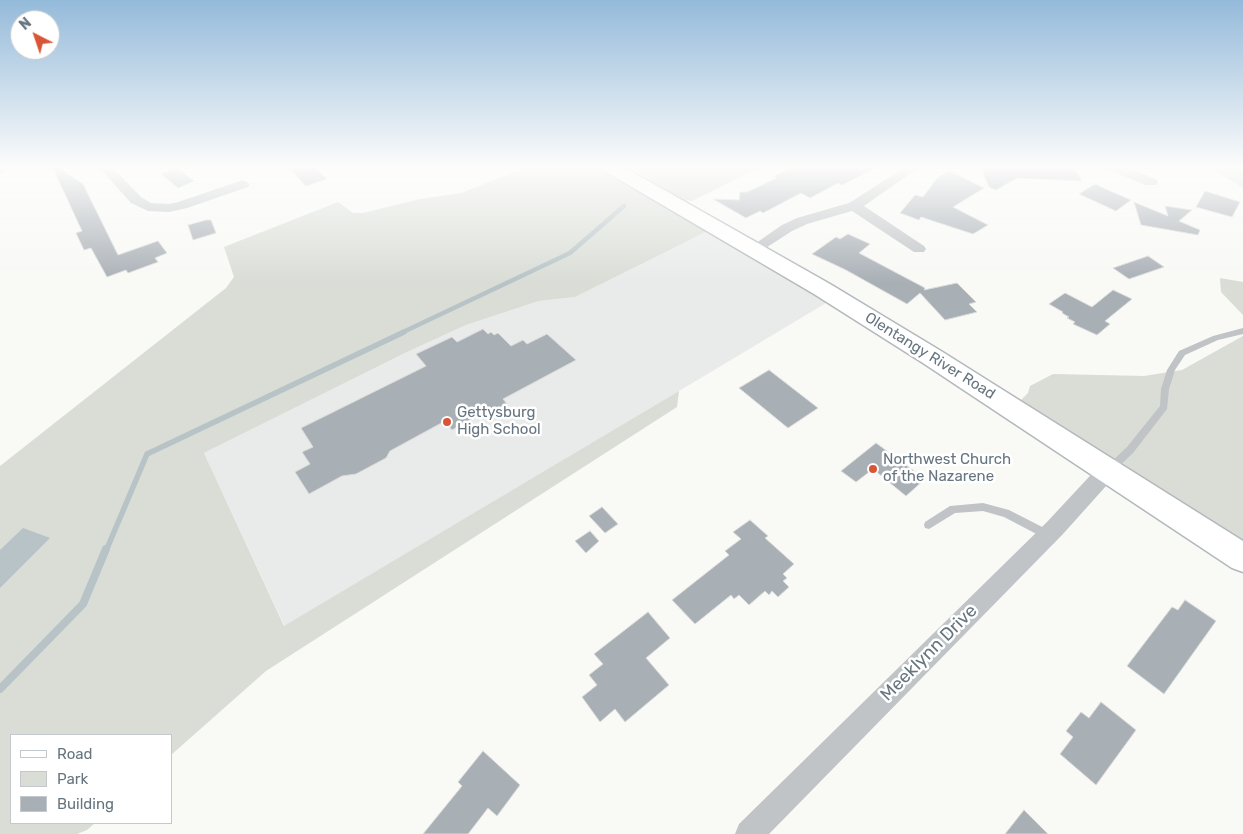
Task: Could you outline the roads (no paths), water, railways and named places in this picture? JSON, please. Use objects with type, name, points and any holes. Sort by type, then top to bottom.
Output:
[{"type":"main road","name":"Olentangy River Road","points":[[676,205],[822,289],[932,357],[1243,558]]},
{"type":"street","points":[[144,205],[148,207],[169,208],[182,205]]},
{"type":"street","points":[[753,250],[794,224],[854,206],[919,250]]},
{"type":"street","name":"Meeklynn Drive","points":[[750,834],[1048,535],[1108,470]]},
{"type":"lane","points":[[1108,470],[1130,450],[1164,407],[1165,389],[1171,370],[1182,353],[1216,338],[1243,332]]},
{"type":"lane","points":[[929,525],[953,509],[984,507],[1006,513],[1048,535]]},
{"type":"waterway","points":[[401,333],[570,253],[624,206]]},
{"type":"waterway","points":[[106,551],[147,454],[404,332]]},
{"type":"waterway","points":[[0,689],[83,604],[106,549]]},
{"type":"place","name":"Gettysburg High School","points":[[447,422]]},
{"type":"place","name":"Northwest Church of the Nazarene","points":[[873,469]]}]
